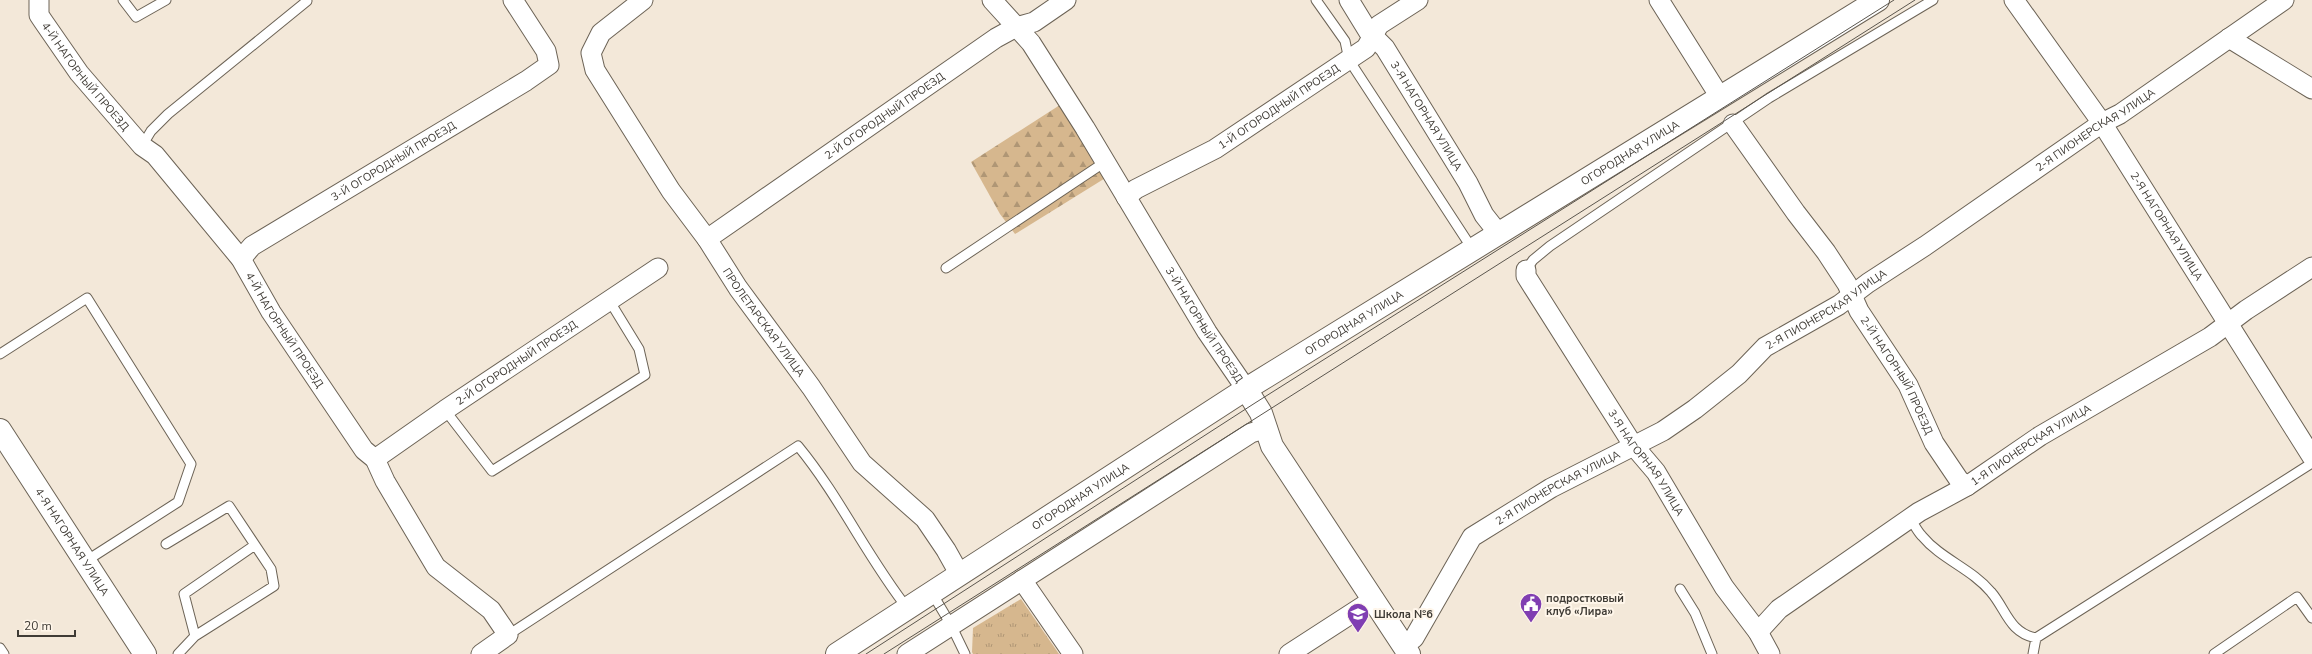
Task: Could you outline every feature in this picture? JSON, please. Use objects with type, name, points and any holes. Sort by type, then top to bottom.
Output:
[{"type":"street","name":"4-Й НАГОРНЫЙ ПРОЕЗД","points":[[39,0],[39,15],[79,73],[142,146],[155,155],[240,259],[271,312],[364,450],[375,459],[385,481],[436,567],[491,610],[508,635]]},
{"type":"street","name":"3-Й ОГОРОДНЫЙ ПРОЕЗД","points":[[240,259],[252,246],[520,85],[549,65],[546,51],[513,0]]},
{"type":"street","name":"ПРОЛЕТАРСКАЯ УЛИЦА","points":[[643,0],[601,33],[591,53],[595,70],[671,191],[707,240],[738,288],[811,387],[862,463],[926,519],[960,575]]},
{"type":"street","name":"3-Й НАГОРНЫЙ ПРОЕЗД","points":[[992,0],[1031,43],[1105,162],[1207,332],[1261,413],[1272,446],[1374,599],[1406,650]]},
{"type":"street","name":"2-Й ОГОРОДНЫЙ ПРОЕЗД","points":[[707,240],[996,38],[1016,28],[1034,22],[1066,0]]},
{"type":"street","name":"3-Я НАГОРНАЯ УЛИЦА","points":[[1349,0],[1374,37],[1385,48],[1468,183],[1484,215],[1499,234]]},
{"type":"street","name":"1-Й ОГОРОДНЫЙ ПРОЕЗД","points":[[1126,197],[1136,189],[1215,149],[1366,48],[1374,37],[1379,25],[1418,0]]},
{"type":"street","points":[[1659,0],[1720,97]]},
{"type":"street","name":"ОГОРОДНАЯ УЛИЦА","points":[[837,654],[1246,389],[1878,0]]},
{"type":"street","name":"2-Я НАГОРНАЯ УЛИЦА","points":[[2014,0],[2102,124],[2228,324],[2306,437],[2312,457]]},
{"type":"street","name":"2-Я ПИОНЕРСКАЯ УЛИЦА","points":[[1406,650],[1472,537],[1551,488],[1663,431],[1695,409],[1738,374],[1765,348],[1839,305],[1851,295],[2102,124],[2120,114],[2284,0]]},
{"type":"street","points":[[2229,38],[2312,88]]},
{"type":"street","name":"2-Й НАГОРНЫЙ ПРОЕЗД","points":[[1733,124],[1796,213],[1826,252],[1847,284],[1859,311],[1908,385],[1934,443],[1959,480],[1968,486]]},
{"type":"street","name":"1-Я ПИОНЕРСКАЯ УЛИЦА","points":[[1758,632],[1779,609],[1910,518],[1968,486],[2040,436],[2210,337],[2312,267]]},
{"type":"street","name":"2-Й ОГОРОДНЫЙ ПРОЕЗД","points":[[375,459],[445,410],[658,268]]},
{"type":"street","name":"3-Я НАГОРНАЯ УЛИЦА","points":[[1526,270],[1526,276],[1633,445],[1656,472],[1724,587],[1758,632],[1770,654]]},
{"type":"street","points":[[907,654],[1251,434],[1267,428]]},
{"type":"street","name":"4-Я НАГОРНАЯ УЛИЦА","points":[[0,430],[145,654]]},
{"type":"street","points":[[1022,580],[1073,654]]},
{"type":"street","points":[[1289,654],[1374,599]]},
{"type":"street","points":[[481,654],[508,635]]},
{"type":"lane","points":[[124,0],[136,16],[166,0]]},
{"type":"lane","points":[[1316,0],[1345,41],[1348,60],[1403,140],[1424,176],[1473,250]]},
{"type":"lane","points":[[1526,270],[1533,260],[1550,246],[1733,124],[1769,98],[1933,0]]},
{"type":"lane","points":[[142,146],[151,131],[168,114],[306,1]]},
{"type":"lane","points":[[946,268],[1105,162]]},
{"type":"lane","points":[[0,354],[87,298],[191,464],[178,502],[86,561]]},
{"type":"lane","points":[[445,410],[492,471],[645,375],[639,350],[609,300]]},
{"type":"lane","points":[[508,635],[798,446],[815,466],[873,559],[908,609]]},
{"type":"lane","points":[[1910,518],[1922,537],[1951,560],[1970,572],[1992,592],[2003,613],[2025,636],[2036,638],[2312,463]]},
{"type":"lane","points":[[166,544],[229,506],[271,569],[274,586],[195,636],[178,654]]},
{"type":"lane","points":[[195,636],[184,594],[255,545]]},
{"type":"lane","points":[[1680,589],[1695,614],[1712,654]]},
{"type":"lane","points":[[932,593],[952,625],[965,654]]},
{"type":"lane","points":[[2214,654],[2297,597],[2312,618]]},
{"type":"lane","points":[[2033,654],[2036,638]]},
{"type":"lane","points":[[0,648],[4,654]]},
{"type":"green space","points":[[1063,103],[1107,177],[1015,234],[1000,214],[971,162]]},
{"type":"green space","points":[[1021,599],[1059,654],[973,654],[973,628]]},
{"type":"tram line","points":[[866,654],[1255,403],[1894,0]]},
{"type":"tram line","points":[[884,654],[1915,0]]},
{"type":"place","name":"подростковый клуб «Лира»","points":[[1531,624]]},
{"type":"place","name":"Школа №6","points":[[1358,634]]}]
